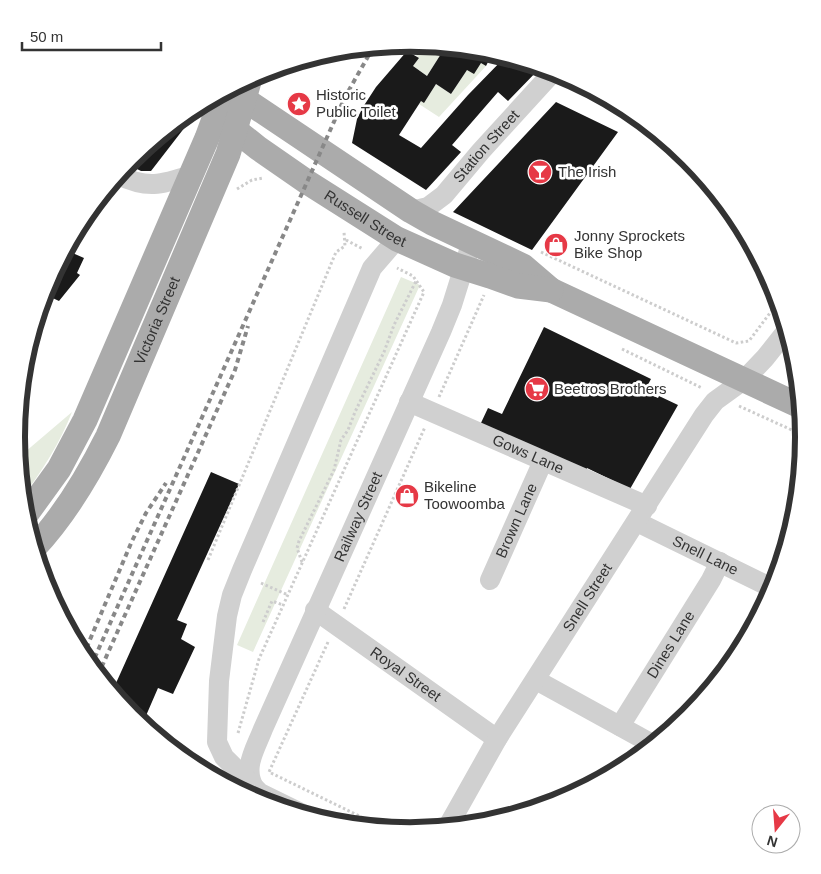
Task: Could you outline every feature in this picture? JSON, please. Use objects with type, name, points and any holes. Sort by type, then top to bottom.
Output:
[{"type":"main road","name":"Victoria Street","points":[[39,541],[74,498],[108,436],[215,185],[228,154],[235,130],[228,97]]},
{"type":"main road","name":"Russell Street","points":[[229,97],[411,211],[523,266],[551,290],[794,403]]},
{"type":"main road","name":"Victoria Street","points":[[31,508],[59,470],[85,420],[191,176],[227,98]]},
{"type":"main road","name":"Russell Street","points":[[235,130],[307,182],[397,239],[464,268],[518,286],[551,290]]},
{"type":"street","name":"Station Street","points":[[411,211],[428,207],[444,195],[481,150],[548,77]]},
{"type":"street","points":[[125,178],[151,185],[191,176]]},
{"type":"street","points":[[256,789],[224,757],[217,742],[219,681],[227,616],[232,595],[372,268],[397,239]]},
{"type":"street","name":"Railway Street","points":[[256,789],[249,776],[249,765],[280,687],[441,332],[472,241]]},
{"type":"street","name":"Snell Street","points":[[451,820],[497,739],[704,416],[715,401],[744,380],[765,358],[782,335]]},
{"type":"street","name":"Gows Lane","points":[[408,402],[542,461],[642,514]]},
{"type":"street","name":"Brown Lane","points":[[490,580],[542,461]]},
{"type":"street","name":"Snell Lane","points":[[642,514],[720,562],[767,585]]},
{"type":"street","name":"Dines Lane","points":[[620,726],[711,580],[720,562]]},
{"type":"street","name":"Royal Street","points":[[315,610],[497,739]]},
{"type":"street","points":[[536,680],[647,741]]},
{"type":"path","points":[[238,733],[259,659],[424,292],[413,276],[346,240]]},
{"type":"path","points":[[534,248],[736,343],[749,341],[774,308]]},
{"type":"path","points":[[208,560],[336,252]]},
{"type":"path","points":[[302,562],[296,548],[334,470],[342,440],[416,281]]},
{"type":"path","points":[[367,820],[269,772],[483,296],[489,294]]},
{"type":"path","points":[[615,346],[709,392]]},
{"type":"path","points":[[736,404],[796,432]]},
{"type":"path","points":[[261,583],[288,595]]},
{"type":"path","points":[[263,622],[272,601],[284,605]]},
{"type":"shaded area","points":[[412,52],[442,53],[427,76],[413,66],[419,58]]},
{"type":"shaded area","points":[[481,63],[486,66],[439,117],[419,104],[421,101],[424,102],[436,84],[451,94],[467,70]]},
{"type":"shaded area","points":[[401,277],[420,285],[253,652],[237,645]]},
{"type":"shaded area","points":[[72,412],[62,435],[28,489],[26,452]]},
{"type":"building","points":[[406,52],[419,58],[413,66],[427,76],[442,53],[489,60],[486,66],[481,63],[474,74],[467,70],[451,94],[436,84],[424,103],[421,101],[399,135],[421,148],[500,62],[536,73],[508,101],[498,92],[452,145],[461,152],[426,190],[352,143],[357,119],[363,107],[376,87]]},
{"type":"building","name":"The Irish","points":[[556,102],[618,132],[532,250],[453,212]]},
{"type":"building","points":[[190,120],[151,171],[141,171],[135,168],[156,147]]},
{"type":"building","points":[[72,253],[84,258],[77,273],[80,275],[59,301],[51,297]]},
{"type":"building","name":"Beetros Brothers","points":[[544,327],[651,379],[644,392],[658,398],[659,396],[678,405],[630,489],[587,468],[586,471],[480,425],[488,408],[502,414]]},
{"type":"building","points":[[211,472],[239,484],[177,620],[187,624],[181,639],[195,647],[173,694],[158,688],[145,717],[115,684]]},
{"type":"railway","points":[[95,658],[345,97],[370,54]]},
{"type":"railway","points":[[102,667],[235,370],[248,326]]},
{"type":"railway","points":[[87,646],[132,541],[146,513],[166,483]]},
{"type":"place","name":"Historic Public Toilet","points":[[299,104]]},
{"type":"place","name":"The Irish","points":[[540,172]]},
{"type":"place","name":"Jonny Sprockets Bike Shop","points":[[556,245]]},
{"type":"place","name":"Beetros Brothers","points":[[537,389]]},
{"type":"place","name":"Bikeline Toowoomba","points":[[407,496]]}]
